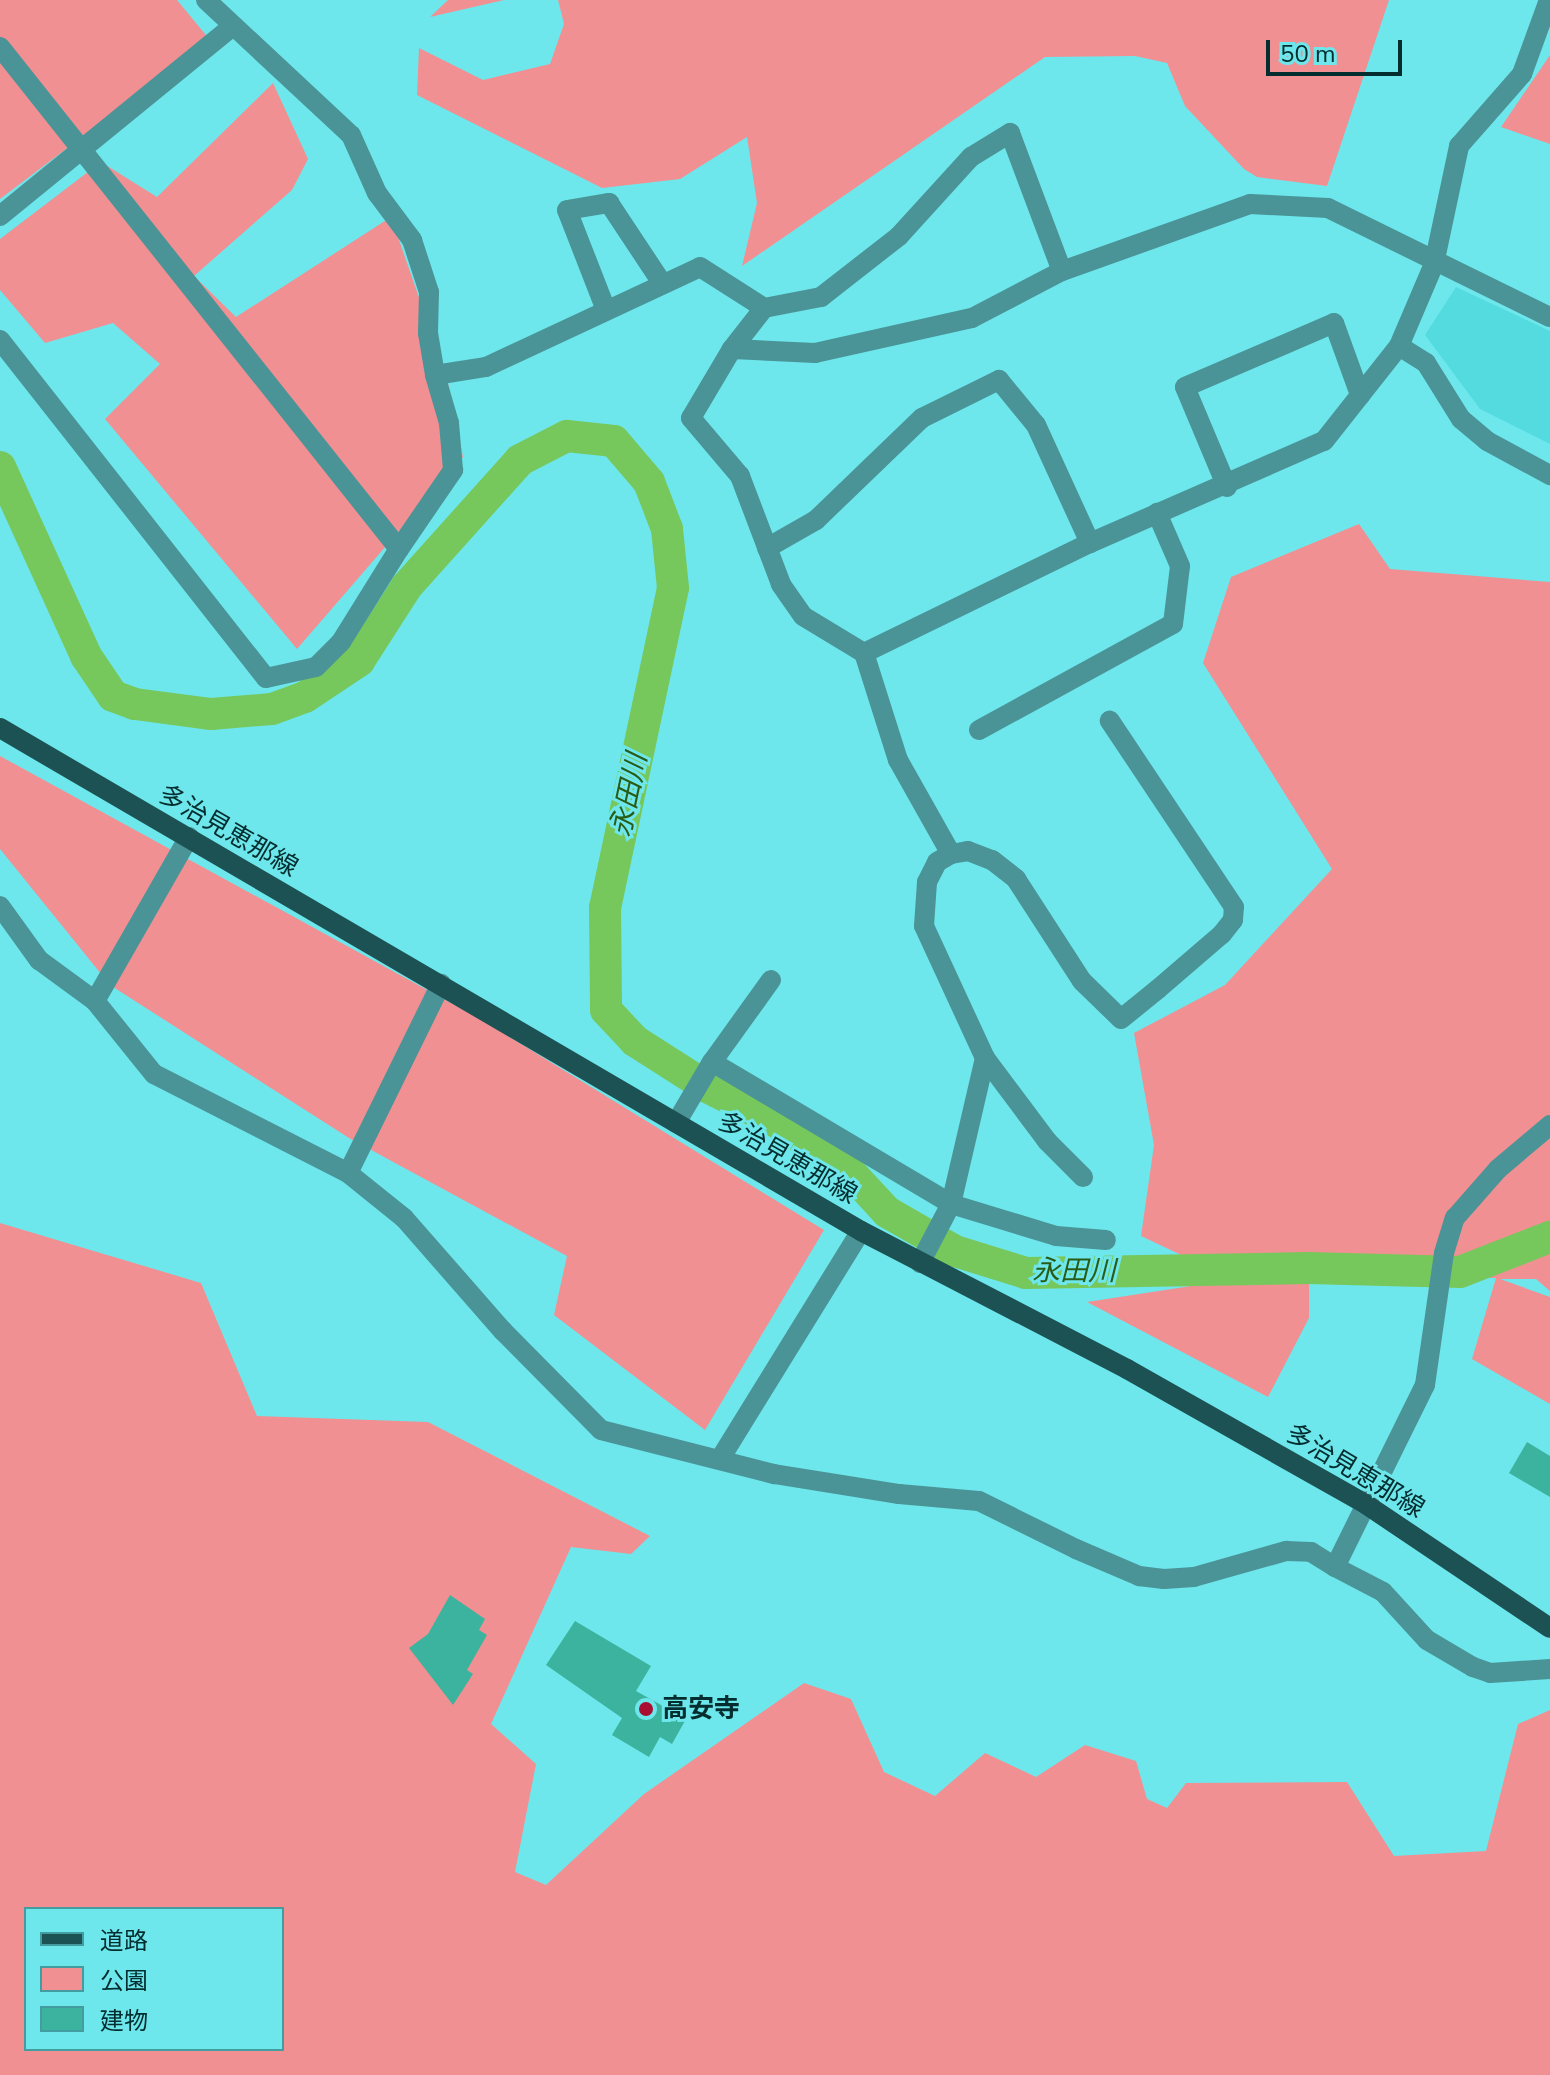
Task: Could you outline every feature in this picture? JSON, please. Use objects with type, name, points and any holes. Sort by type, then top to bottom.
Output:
[{"type":"main road","name":"多治見恵那線","points":[[0,728],[441,984],[680,1117],[861,1231],[923,1259],[1127,1369],[1367,1505],[1550,1628]]},
{"type":"street","points":[[0,340],[266,678],[316,667],[341,642],[453,470],[449,423],[435,375],[428,333],[429,292],[412,240],[377,193],[351,135],[206,0]]},
{"type":"street","points":[[864,653],[1090,543],[1157,513],[1227,487],[1324,441],[1399,346],[1434,264],[1459,146],[1522,74],[1549,0]]},
{"type":"street","points":[[0,216],[232,27]]},
{"type":"street","points":[[0,47],[399,549]]},
{"type":"street","points":[[951,854],[898,760],[864,653],[803,616],[781,584],[740,476],[691,418],[732,349],[764,308],[821,297],[899,236],[971,157],[1010,133],[1062,271]]},
{"type":"street","points":[[606,310],[567,210],[609,203],[662,283]]},
{"type":"street","points":[[732,349],[815,353],[972,318],[1062,271],[1250,204],[1328,208],[1434,264],[1550,317]]},
{"type":"street","points":[[435,375],[486,367],[700,267],[764,308]]},
{"type":"street","points":[[1227,487],[1185,387],[1334,323],[1360,395]]},
{"type":"street","points":[[1399,346],[1426,363],[1461,419],[1487,441],[1550,475]]},
{"type":"street","points":[[767,548],[816,520],[922,418],[999,380],[1036,425],[1090,543]]},
{"type":"street","points":[[979,730],[1173,624],[1180,566],[1157,513]]},
{"type":"street","points":[[1083,1177],[1047,1141],[985,1058],[924,926],[927,882],[937,862],[951,854],[968,851],[992,860],[1016,879],[1082,981],[1121,1019],[1222,934],[1233,920],[1234,907],[1110,721]]},
{"type":"street","points":[[95,1001],[189,837]]},
{"type":"street","points":[[0,906],[39,960],[95,1001],[154,1074],[348,1173],[404,1218],[590,1422],[620,1438],[774,1474],[899,1494],[979,1501],[1139,1576],[1194,1577],[1286,1551],[1311,1552],[1383,1592],[1427,1640],[1473,1667],[1490,1673],[1550,1669]]},
{"type":"street","points":[[680,1117],[709,1066],[771,980]]},
{"type":"street","points":[[348,1173],[441,984]]},
{"type":"street","points":[[923,1259],[949,1209],[985,1058]]},
{"type":"street","points":[[709,1066],[949,1209],[1056,1236],[1106,1240]]},
{"type":"street","points":[[1335,1567],[1425,1385],[1444,1253],[1455,1218],[1498,1169],[1550,1125]]},
{"type":"street","points":[[720,1459],[861,1231]]},
{"type":"shaded area","points":[[1456,287],[1550,331],[1550,444],[1480,409],[1425,335]]},
{"type":"green space","points":[[0,0],[177,0],[210,40],[0,199]]},
{"type":"green space","points":[[448,0],[504,0],[430,17]]},
{"type":"green space","points":[[558,0],[1389,0],[1327,186],[1257,177],[1244,169],[1185,106],[1167,63],[1135,56],[1045,57],[742,266],[757,203],[747,137],[680,179],[602,188],[417,95],[419,48],[483,80],[550,64],[564,24]]},
{"type":"green space","points":[[1550,55],[1550,144],[1501,127]]},
{"type":"green space","points":[[273,83],[308,159],[292,190],[194,276],[236,317],[391,217],[447,378],[463,457],[297,649],[105,419],[160,364],[113,323],[45,343],[0,290],[0,239],[101,162],[157,197]]},
{"type":"green space","points":[[1359,524],[1390,569],[1550,582],[1550,1291],[1536,1279],[1500,1279],[1550,1297],[1550,1404],[1472,1359],[1496,1278],[1309,1273],[1309,1318],[1268,1397],[1087,1302],[1275,1273],[1215,1271],[1141,1236],[1154,1145],[1134,1033],[1225,985],[1332,869],[1203,663],[1231,577]]},
{"type":"green space","points":[[0,756],[482,1020],[824,1230],[705,1430],[554,1315],[567,1256],[349,1138],[110,985],[0,849]]},
{"type":"green space","points":[[0,1223],[201,1283],[257,1416],[428,1422],[650,1536],[631,1554],[571,1547],[491,1724],[536,1764],[515,1872],[546,1885],[644,1794],[804,1683],[851,1699],[884,1772],[935,1796],[985,1753],[1036,1777],[1085,1745],[1136,1761],[1147,1799],[1167,1808],[1186,1783],[1347,1782],[1394,1856],[1486,1851],[1518,1724],[1550,1710],[1550,2075],[0,2075]]},
{"type":"building","points":[[1527,1442],[1550,1456],[1550,1497],[1509,1473]]},
{"type":"building","points":[[450,1595],[485,1619],[479,1630],[487,1635],[467,1670],[473,1674],[453,1705],[409,1648],[428,1634]]},
{"type":"building","points":[[575,1621],[651,1666],[636,1691],[686,1719],[672,1744],[660,1737],[649,1757],[612,1735],[622,1718],[546,1665]]},
{"type":"waterway","name":"永田川","points":[[0,467],[86,656],[113,696],[135,704],[211,714],[272,709],[305,697],[359,661],[407,586],[520,460],[567,436],[614,441],[649,482],[667,529],[673,588],[605,908],[606,1010],[635,1041],[707,1087],[775,1121],[850,1172],[887,1212],[955,1251],[1026,1273],[1308,1268],[1460,1272],[1550,1237]]},
{"type":"place","name":"高安寺","points":[[646,1709]]}]
